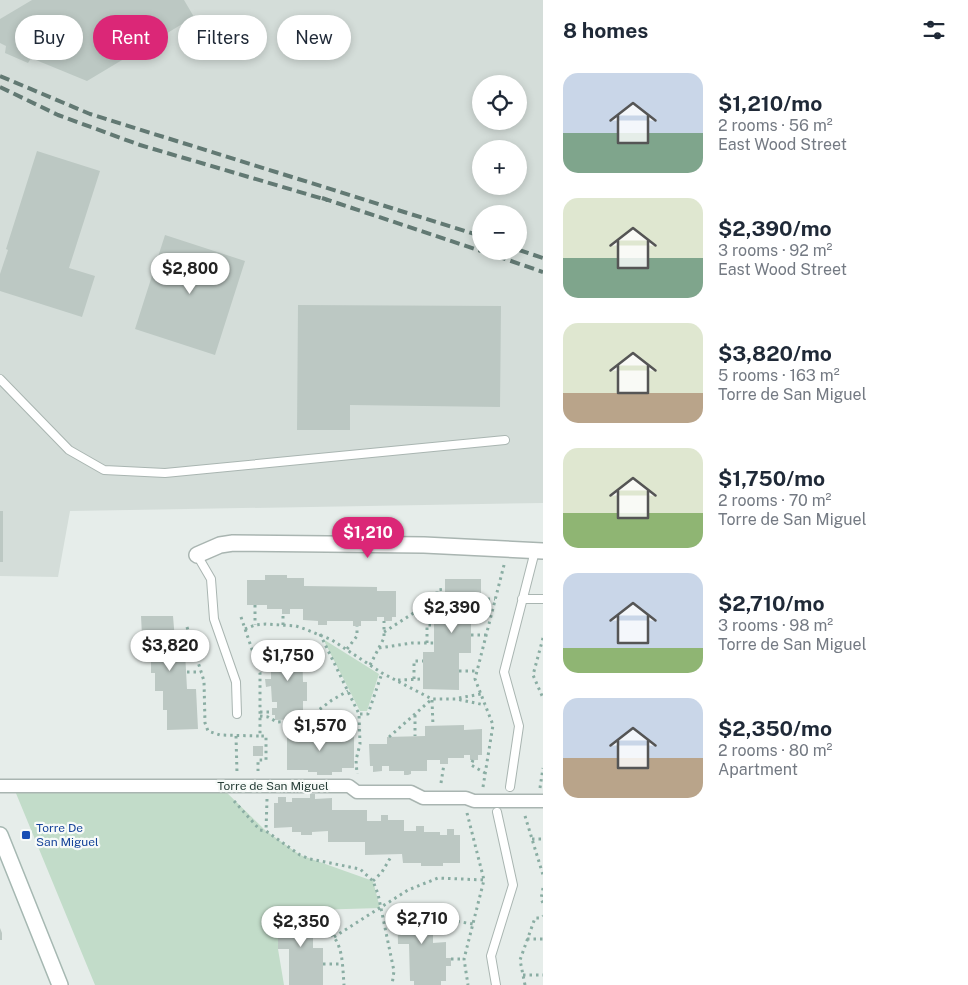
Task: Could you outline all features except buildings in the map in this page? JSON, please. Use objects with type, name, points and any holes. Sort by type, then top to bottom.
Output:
[{"type":"street","points":[[197,555],[220,545],[233,543],[424,545],[539,551]]},
{"type":"street","name":"Torre de San Miguel","points":[[0,786],[349,786],[357,792],[411,792],[423,798],[466,798],[474,801],[543,800]]},
{"type":"street","points":[[0,835],[60,985]]},
{"type":"lane","points":[[0,379],[69,450],[104,470],[165,473],[506,440]]},
{"type":"lane","points":[[510,787],[519,726],[504,672],[522,599],[539,551]]},
{"type":"lane","points":[[197,555],[211,579],[214,619],[236,682],[237,714]]},
{"type":"lane","points":[[522,599],[543,599]]},
{"type":"lane","points":[[496,985],[491,956],[513,885],[497,812]]},
{"type":"path","points":[[437,607],[437,590],[445,589]]},
{"type":"path","points":[[481,599],[496,599]]},
{"type":"path","points":[[255,605],[255,625]]},
{"type":"path","points":[[384,632],[423,607],[445,607]]},
{"type":"path","points":[[283,614],[283,625]]},
{"type":"path","points":[[241,618],[260,673],[260,736]]},
{"type":"path","points":[[370,665],[384,638],[384,621]]},
{"type":"path","points":[[245,628],[255,625],[296,626],[320,634],[432,700],[456,699],[481,694]]},
{"type":"path","points":[[427,643],[427,625],[434,625]]},
{"type":"path","points":[[347,650],[357,636],[357,626]]},
{"type":"path","points":[[187,627],[204,682],[205,723],[208,731],[220,735],[266,736],[266,760],[258,760],[266,831]]},
{"type":"path","points":[[320,634],[360,714],[360,744],[356,760],[357,792]]},
{"type":"path","points":[[471,634],[486,635]]},
{"type":"path","points":[[176,636],[190,636]]},
{"type":"path","points":[[543,638],[533,675],[543,698]]},
{"type":"path","points":[[379,648],[412,643],[434,643]]},
{"type":"path","points":[[253,652],[271,652]]},
{"type":"path","points":[[414,679],[414,661],[423,662]]},
{"type":"path","points":[[459,671],[477,671]]},
{"type":"path","points":[[187,672],[201,672]]},
{"type":"path","points":[[360,714],[368,714],[382,672]]},
{"type":"path","points":[[397,681],[423,679]]},
{"type":"path","points":[[260,683],[265,683]]},
{"type":"path","points":[[260,714],[278,722],[304,721],[332,700],[348,691]]},
{"type":"path","points":[[456,699],[485,705]]},
{"type":"path","points":[[389,736],[432,700]]},
{"type":"path","points":[[432,700],[433,726]]},
{"type":"path","points":[[198,708],[204,708]]},
{"type":"path","points":[[260,714],[272,712]]},
{"type":"path","points":[[415,715],[415,736]]},
{"type":"path","points":[[236,736],[237,786]]},
{"type":"path","points":[[472,760],[471,765],[486,773]]},
{"type":"path","points":[[439,798],[444,764]]},
{"type":"path","points":[[220,786],[260,830],[266,831],[300,855],[310,859],[360,869],[373,881],[378,894],[394,971],[392,985]]},
{"type":"path","points":[[466,798],[466,805],[484,880],[464,959],[468,985]]},
{"type":"path","points":[[520,801],[542,866],[543,875]]},
{"type":"path","points":[[532,839],[543,839]]},
{"type":"path","points":[[373,881],[382,872],[392,855]]},
{"type":"path","points":[[334,937],[408,890],[438,878],[484,880]]},
{"type":"path","points":[[543,888],[540,899],[543,902]]},
{"type":"path","points":[[525,985],[520,960],[535,918],[543,916]]},
{"type":"path","points":[[440,923],[443,919],[473,924]]},
{"type":"path","points":[[313,928],[326,930],[334,937],[342,964],[344,985]]},
{"type":"path","points":[[527,939],[543,939]]},
{"type":"path","points":[[451,959],[464,959]]},
{"type":"path","points":[[323,964],[342,964]]},
{"type":"path","points":[[523,975],[543,975]]},
{"type":"shaded area","points":[[0,0],[543,0],[543,503],[70,511],[58,577],[0,576]]},
{"type":"green space","points":[[323,639],[379,674],[367,711],[360,711]]},
{"type":"green space","name":"Torre de San Miguel","points":[[13,786],[220,786],[266,831],[300,855],[373,881],[380,908],[278,911],[278,949],[284,985],[95,985]]},
{"type":"railway","points":[[0,76],[90,114],[472,233]]},
{"type":"railway","points":[[0,87],[58,115],[140,145],[327,200]]},
{"type":"railway","points":[[322,198],[472,248]]},
{"type":"railway","points":[[527,253],[543,258]]},
{"type":"railway","points":[[508,260],[543,272]]},
{"type":"place","name":"Torre De San Miguel","points":[[26,835]]}]
